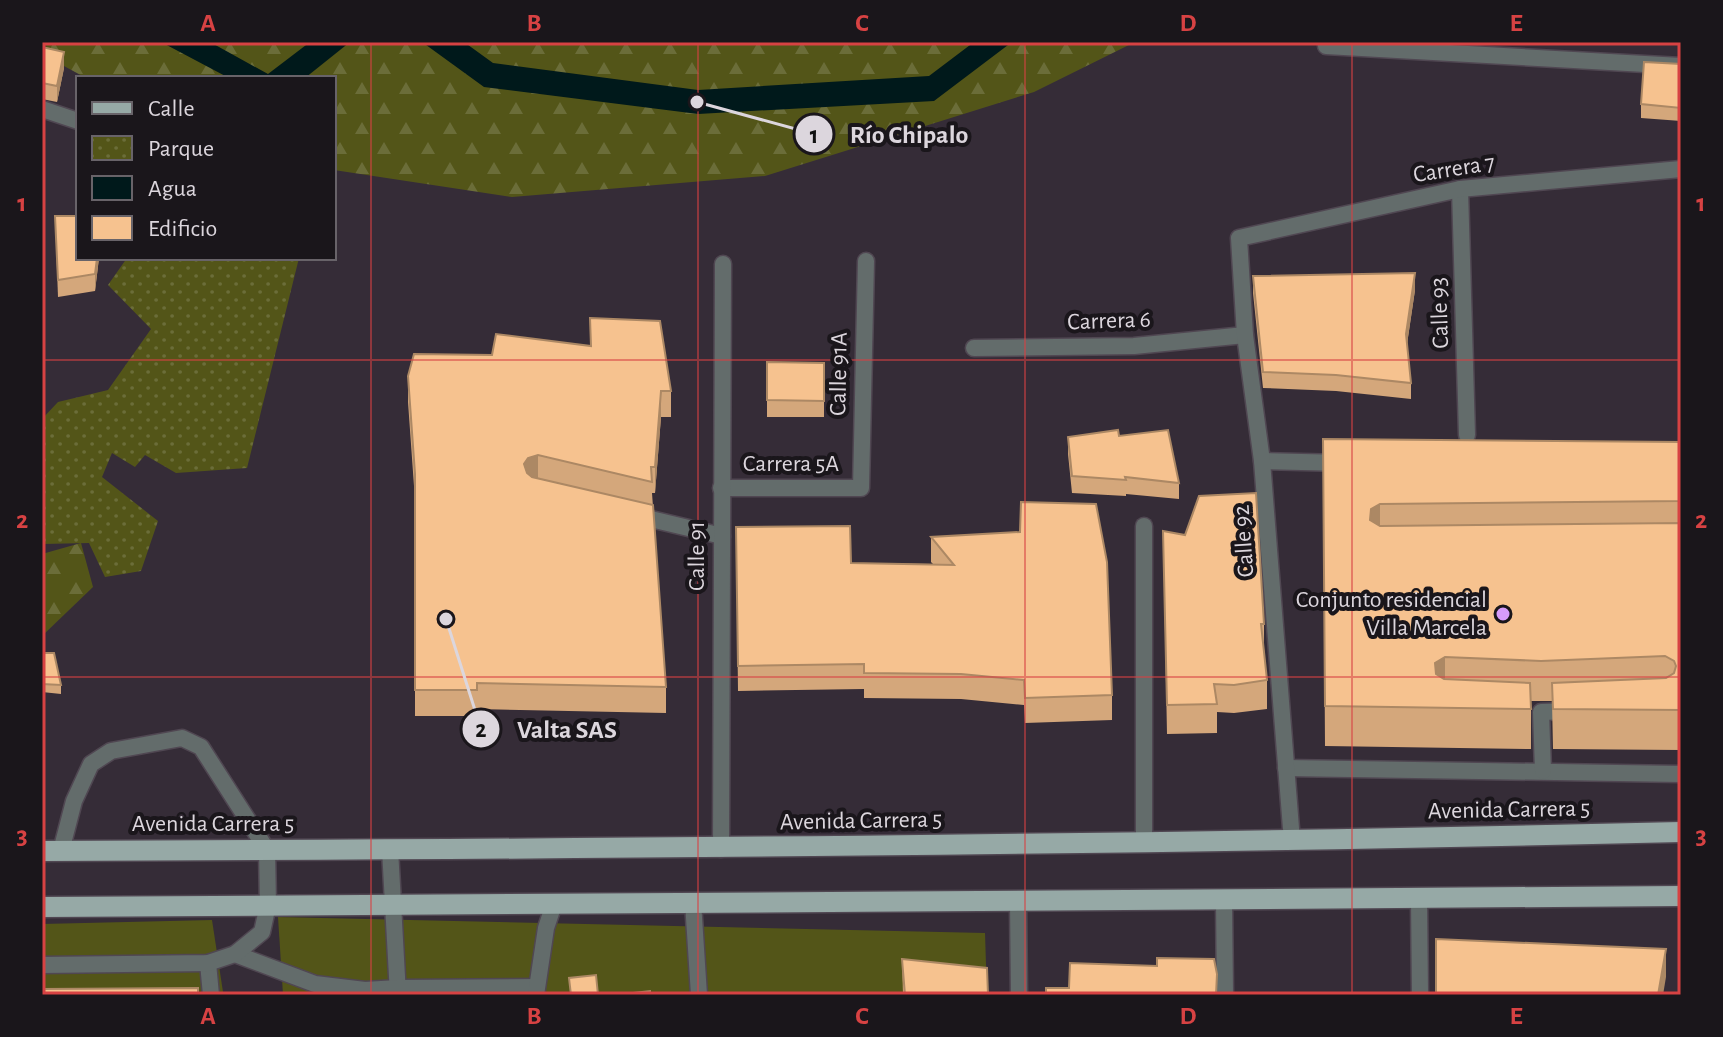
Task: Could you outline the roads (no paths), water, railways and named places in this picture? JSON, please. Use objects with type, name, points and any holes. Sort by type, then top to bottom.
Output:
[{"type":"main road","name":"Avenida Carrera 5","points":[[51,851],[721,849],[1681,832]]},
{"type":"main road","points":[[42,907],[1018,903],[1681,896]]},
{"type":"street","points":[[1581,61],[1582,42]]},
{"type":"street","points":[[1326,46],[1681,66]]},
{"type":"street","points":[[42,109],[76,120]]},
{"type":"street","name":"Carrera 7","points":[[1239,238],[1460,189],[1681,169]]},
{"type":"street","name":"Calle 93","points":[[1460,189],[1467,435]]},
{"type":"street","name":"Calle 92","points":[[1239,238],[1245,335],[1262,461],[1292,841]]},
{"type":"street","name":"Calle 91A","points":[[861,488],[866,261]]},
{"type":"street","name":"Calle 91","points":[[721,849],[723,264]]},
{"type":"street","name":"Carrera 6","points":[[974,348],[1134,346],[1245,335]]},
{"type":"street","points":[[1262,461],[1363,464]]},
{"type":"street","name":"Carrera 5A","points":[[721,488],[861,488]]},
{"type":"street","points":[[613,510],[722,536]]},
{"type":"street","points":[[1144,526],[1144,843]]},
{"type":"street","points":[[1543,771],[1533,712],[1588,710]]},
{"type":"street","points":[[42,965],[208,963],[235,954],[262,932],[268,905],[267,850],[201,747],[182,738],[111,751],[91,764],[51,851]]},
{"type":"street","points":[[1286,768],[1681,774]]},
{"type":"street","points":[[390,849],[398,991]]},
{"type":"street","points":[[1419,899],[1420,995]]},
{"type":"street","points":[[1224,901],[1225,995]]},
{"type":"street","points":[[693,902],[699,995]]},
{"type":"street","points":[[1018,903],[1019,995]]},
{"type":"street","points":[[235,954],[315,990],[536,991],[546,928],[554,904]]},
{"type":"street","points":[[208,963],[211,995]]},
{"type":"water","points":[[161,42],[210,42],[268,74],[310,42],[350,42],[308,76],[225,76]]},
{"type":"water","points":[[422,42],[464,42],[493,63],[698,90],[929,76],[974,42],[1012,42],[934,101],[698,114],[484,87]]},
{"type":"place","name":"Río Chipalo","points":[[697,102]]},
{"type":"place","name":"Conjunto residencial Villa Marcela","points":[[1503,614]]},
{"type":"place","name":"Valta SAS","points":[[446,619]]}]
